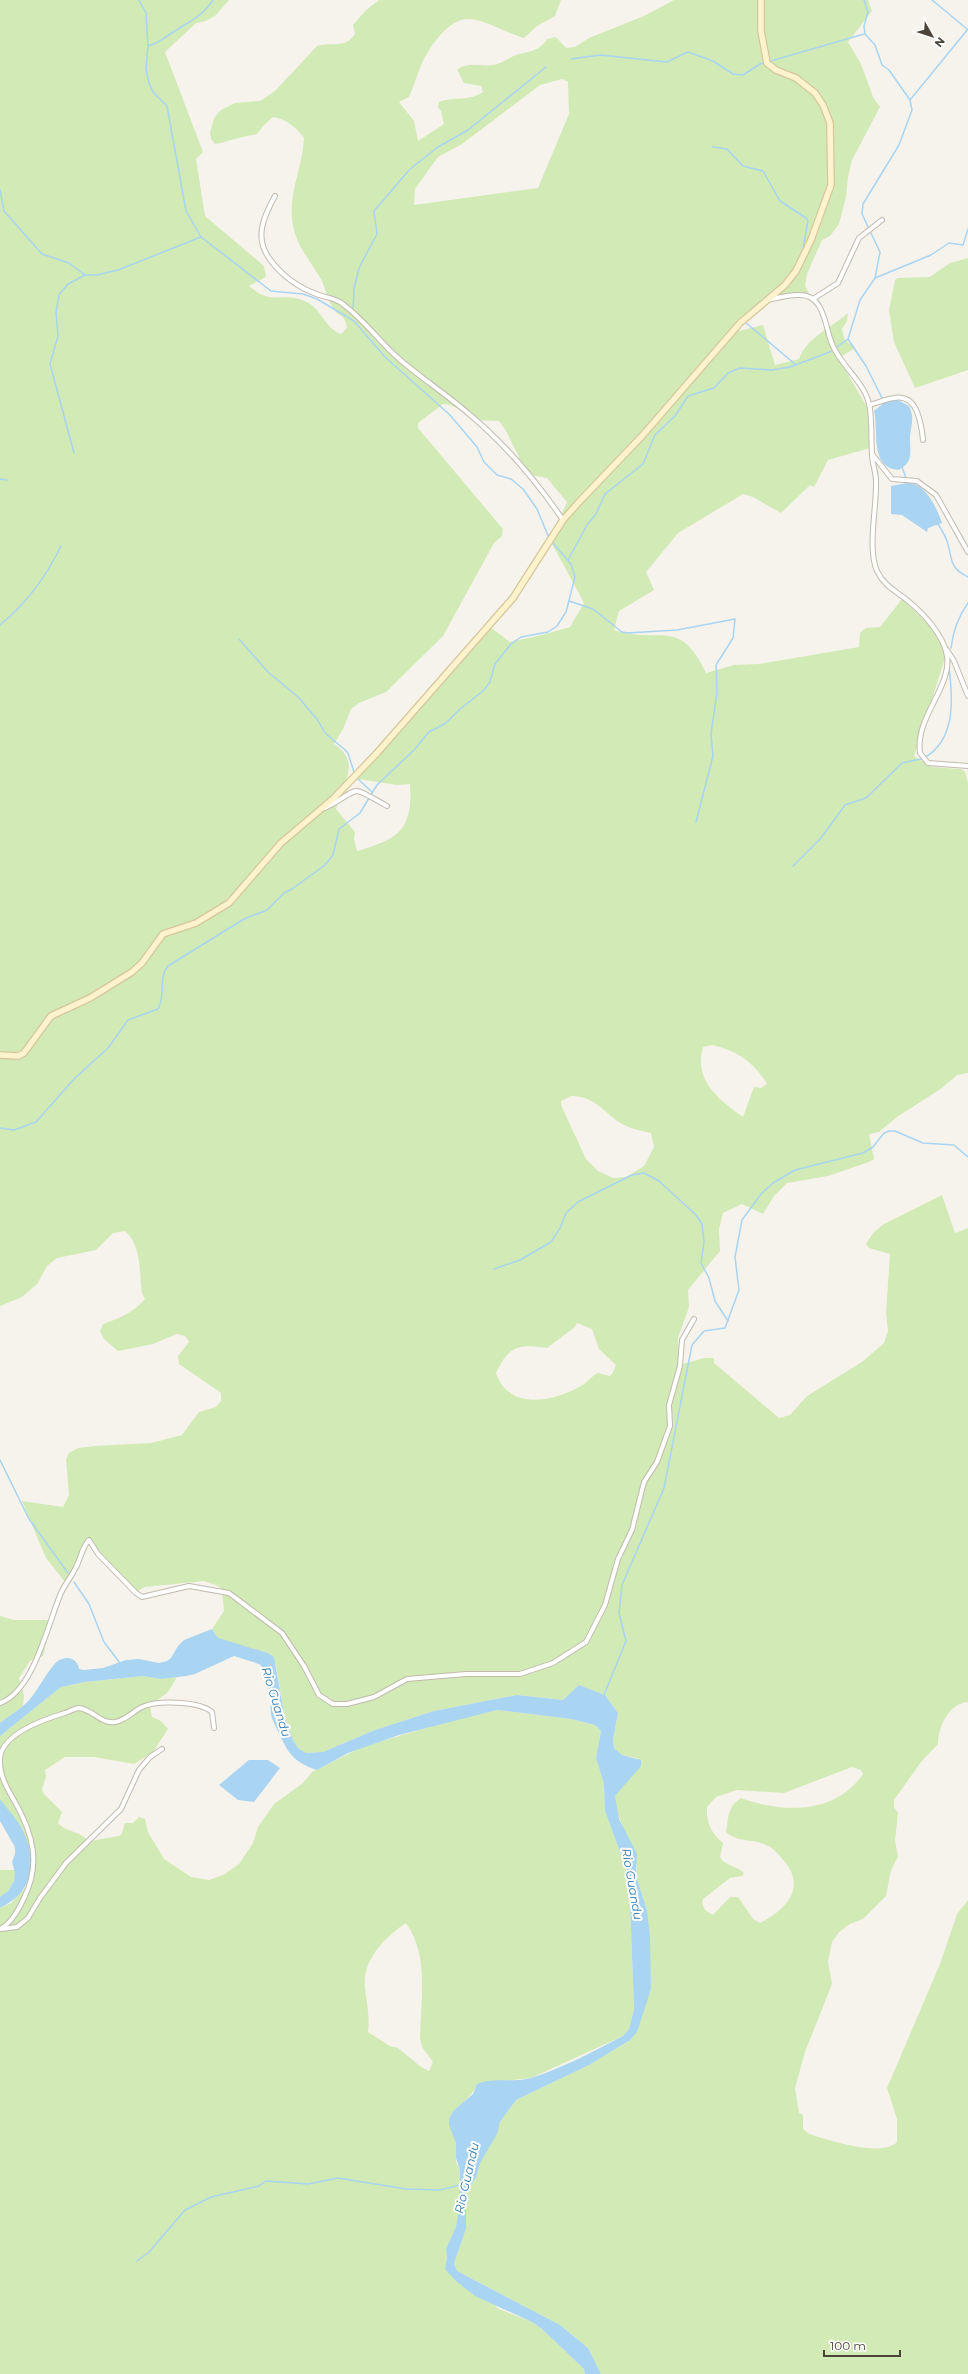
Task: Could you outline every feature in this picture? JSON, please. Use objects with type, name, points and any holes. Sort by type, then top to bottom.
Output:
[{"type":"main road","points":[[0,1056],[18,1056],[24,1053],[51,1016],[90,998],[132,972],[142,963],[163,934],[196,923],[230,903],[281,843],[320,810],[377,753],[514,598],[563,520],[642,436],[740,322],[788,282],[811,240],[831,185],[832,157],[830,123],[820,100],[800,81],[776,70],[767,63],[761,31],[761,0]]},
{"type":"street","points":[[275,196],[266,212],[261,236],[263,246],[272,262],[297,285],[335,299],[344,305],[386,348],[471,415],[513,457],[546,495],[563,520]]},
{"type":"street","points":[[813,299],[838,284],[859,238],[882,220]]},
{"type":"street","points":[[765,300],[800,294],[813,299],[823,315],[836,352],[853,373],[869,405],[872,454],[876,479],[874,549],[878,572],[886,584],[907,600],[924,616],[953,658],[968,696]]},
{"type":"street","points":[[869,405],[896,398],[910,400],[914,405],[921,423],[922,440]]},
{"type":"street","points":[[872,454],[892,479],[917,481],[936,495],[968,552]]},
{"type":"street","points":[[943,643],[948,656],[946,670],[921,730],[920,753],[924,760],[931,763],[968,766]]},
{"type":"street","points":[[320,810],[356,790],[368,793],[387,806]]},
{"type":"street","points":[[0,1703],[11,1697],[18,1689],[40,1653],[60,1595],[77,1566],[84,1545],[89,1540],[102,1559],[136,1593],[142,1597],[189,1586],[215,1589],[230,1594],[282,1633],[304,1666],[319,1695],[334,1704],[347,1704],[374,1697],[407,1679],[466,1674],[520,1674],[553,1663],[586,1642],[605,1605],[615,1565],[632,1530],[644,1482],[657,1462],[670,1426],[669,1405],[680,1366],[682,1340],[694,1319]]},
{"type":"street","points":[[1,1929],[12,1919],[26,1895],[33,1873],[35,1859],[31,1835],[2,1775],[0,1761],[1,1753],[7,1744],[41,1720],[77,1708],[87,1711],[104,1722],[110,1722],[122,1720],[142,1707],[170,1703],[197,1704],[212,1712],[214,1728]]},
{"type":"street","points":[[1,1929],[17,1927],[28,1918],[40,1898],[66,1863],[121,1809],[139,1770],[150,1756],[162,1749]]},
{"type":"green space","points":[[0,0],[229,0],[216,15],[206,21],[196,23],[165,52],[203,152],[196,159],[205,216],[264,266],[266,277],[249,286],[265,296],[290,297],[307,302],[316,309],[331,328],[341,334],[347,328],[345,320],[332,306],[322,281],[297,240],[293,225],[292,203],[304,138],[298,130],[290,124],[273,117],[257,134],[215,144],[211,139],[210,133],[214,118],[221,110],[235,103],[260,101],[275,91],[317,46],[342,44],[351,39],[355,34],[353,25],[366,10],[379,0],[561,0],[555,16],[537,26],[524,38],[490,24],[469,19],[455,23],[441,34],[425,56],[409,97],[399,102],[414,121],[418,141],[444,124],[441,111],[438,107],[439,102],[450,99],[472,97],[483,92],[481,86],[464,83],[457,70],[461,67],[470,65],[488,65],[499,63],[516,55],[537,49],[547,39],[556,37],[566,48],[575,47],[589,38],[644,16],[674,0],[868,0],[872,11],[848,42],[861,64],[873,97],[880,107],[852,160],[848,177],[846,197],[839,224],[830,236],[822,240],[807,274],[805,286],[809,293],[778,299],[767,299],[735,324],[739,331],[763,325],[775,365],[799,359],[802,352],[813,339],[848,313],[847,321],[842,329],[844,339],[855,348],[842,356],[840,361],[867,407],[870,448],[828,460],[814,487],[810,485],[781,513],[753,497],[743,494],[678,533],[646,572],[654,590],[619,611],[614,630],[630,634],[677,638],[687,644],[696,655],[706,673],[734,665],[759,664],[859,647],[860,633],[866,628],[880,627],[902,599],[929,625],[947,652],[914,756],[931,767],[961,769],[965,772],[968,783],[968,1073],[957,1075],[942,1088],[897,1117],[879,1132],[869,1134],[874,1159],[869,1162],[828,1176],[787,1183],[774,1196],[763,1214],[742,1204],[723,1213],[719,1229],[720,1251],[688,1290],[689,1307],[678,1338],[679,1365],[704,1358],[714,1358],[714,1363],[779,1418],[790,1415],[807,1396],[862,1362],[884,1343],[888,1331],[886,1313],[890,1254],[869,1248],[866,1244],[873,1233],[884,1224],[942,1195],[955,1233],[968,1228],[968,1702],[961,1703],[950,1711],[942,1724],[938,1744],[921,1762],[894,1800],[894,1807],[898,1813],[895,1841],[898,1857],[891,1870],[886,1896],[863,1919],[850,1924],[839,1932],[832,1942],[828,1962],[832,1984],[805,2052],[795,2088],[799,2113],[803,2115],[803,2129],[809,2134],[841,2143],[867,2148],[889,2146],[897,2142],[897,2119],[887,2088],[940,1964],[957,1914],[968,1900],[968,2374],[601,2374],[588,2348],[560,2325],[457,2271],[454,2263],[466,2229],[466,2192],[476,2178],[479,2163],[500,2122],[516,2100],[589,2065],[630,2040],[651,1989],[647,1910],[636,1876],[637,1865],[616,1809],[615,1796],[637,1758],[622,1755],[614,1748],[613,1740],[618,1713],[605,1695],[579,1685],[563,1700],[517,1695],[434,1711],[375,1730],[323,1752],[306,1753],[298,1748],[293,1740],[285,1718],[276,1665],[268,1653],[223,1641],[218,1638],[212,1629],[224,1611],[222,1590],[218,1586],[204,1581],[145,1587],[134,1593],[89,1544],[77,1571],[65,1582],[46,1558],[22,1501],[63,1507],[69,1495],[66,1459],[69,1453],[78,1448],[151,1443],[182,1435],[199,1412],[216,1407],[221,1401],[221,1393],[179,1364],[178,1356],[189,1342],[185,1336],[177,1334],[153,1344],[118,1351],[104,1339],[100,1331],[103,1324],[126,1314],[136,1308],[145,1299],[142,1293],[139,1260],[130,1237],[125,1231],[113,1233],[96,1250],[57,1258],[47,1266],[37,1284],[22,1297],[0,1306]],"holes":[[[562,79],[568,82],[569,114],[538,188],[414,205],[415,189],[438,157],[462,144],[540,85]],[[443,404],[459,409],[472,420],[499,421],[505,429],[519,457],[522,471],[526,474],[547,478],[567,502],[550,540],[584,603],[570,627],[542,635],[510,642],[490,627],[355,775],[358,779],[397,785],[410,784],[409,812],[406,822],[400,830],[393,837],[383,842],[357,851],[354,839],[355,832],[336,809],[346,782],[349,766],[347,758],[334,744],[343,729],[351,709],[359,703],[386,692],[443,636],[494,543],[502,536],[503,529],[418,428],[418,423]],[[712,1045],[721,1047],[744,1058],[762,1076],[767,1084],[761,1088],[754,1087],[743,1117],[725,1104],[710,1088],[705,1079],[701,1059],[703,1047]],[[571,1096],[588,1099],[624,1125],[651,1133],[654,1147],[644,1166],[626,1177],[613,1178],[598,1171],[586,1159],[561,1105],[561,1101]],[[577,1323],[592,1329],[599,1349],[616,1365],[612,1374],[609,1376],[598,1373],[583,1385],[570,1392],[545,1399],[533,1400],[521,1398],[511,1393],[502,1385],[496,1373],[510,1352],[516,1348],[529,1346],[547,1348],[575,1327]],[[852,1767],[861,1770],[863,1774],[851,1787],[838,1797],[823,1804],[790,1808],[757,1803],[741,1798],[733,1805],[729,1813],[726,1832],[735,1838],[769,1846],[784,1861],[791,1871],[794,1880],[793,1889],[785,1905],[769,1918],[760,1923],[753,1919],[738,1897],[730,1897],[713,1915],[705,1910],[702,1903],[703,1899],[730,1878],[742,1876],[744,1873],[722,1860],[720,1857],[723,1843],[712,1831],[707,1818],[707,1807],[716,1797],[737,1790],[784,1793]]]},
{"type":"green space","points":[[968,258],[968,370],[915,388],[894,342],[889,310],[895,280],[898,278],[930,277],[950,263]]},
{"type":"green space","points":[[0,1616],[14,1620],[52,1620],[43,1656],[30,1661],[19,1678],[24,1695],[23,1706],[0,1723]]},
{"type":"green space","points":[[143,1676],[160,1679],[177,1677],[168,1692],[150,1706],[152,1717],[161,1721],[168,1729],[153,1752],[134,1764],[94,1757],[65,1757],[45,1770],[46,1776],[42,1789],[44,1794],[62,1812],[58,1823],[66,1829],[82,1836],[89,1843],[121,1835],[125,1823],[133,1823],[139,1817],[145,1819],[148,1832],[164,1859],[191,1877],[209,1880],[223,1875],[239,1864],[253,1843],[258,1827],[274,1804],[303,1783],[312,1772],[362,1747],[453,1720],[497,1710],[571,1719],[595,1725],[601,1731],[596,1758],[604,1784],[605,1811],[629,1876],[634,2009],[629,2029],[623,2036],[531,2078],[477,2084],[466,2100],[454,2111],[449,2119],[456,2143],[456,2162],[460,2170],[459,2206],[456,2228],[446,2249],[446,2262],[499,2309],[532,2322],[542,2329],[584,2369],[585,2374],[0,2374],[0,1908],[11,1903],[26,1887],[29,1879],[30,1852],[0,1799],[0,1736],[61,1687],[85,1682]],"holes":[[[406,1923],[413,1936],[421,1963],[422,1993],[420,2037],[422,2047],[433,2062],[429,2071],[421,2067],[398,2048],[390,2046],[368,2032],[369,2017],[365,1988],[367,1968],[380,1945]]]},
{"type":"green space","points":[[0,1870],[15,1870],[15,1874],[11,1886],[0,1897]]},
{"type":"water","points":[[896,399],[909,406],[912,418],[909,460],[907,464],[898,470],[889,467],[883,462],[879,455],[874,411],[884,403]]},
{"type":"water","points":[[907,483],[913,484],[925,491],[937,510],[942,523],[928,528],[927,532],[902,515],[891,514],[891,486]]},
{"type":"water","points":[[212,1629],[218,1638],[268,1653],[274,1657],[285,1718],[293,1740],[298,1748],[306,1753],[323,1752],[375,1730],[434,1711],[517,1695],[563,1700],[579,1685],[605,1695],[618,1713],[613,1740],[614,1748],[622,1755],[641,1760],[641,1766],[615,1796],[619,1819],[637,1854],[636,1876],[647,1910],[650,1937],[651,1989],[637,2032],[630,2040],[589,2065],[516,2100],[500,2122],[497,2134],[480,2163],[476,2178],[466,2192],[466,2229],[454,2263],[457,2271],[560,2325],[588,2348],[601,2374],[585,2374],[584,2369],[542,2329],[532,2322],[475,2296],[456,2281],[445,2269],[447,2257],[446,2249],[456,2227],[459,2206],[460,2170],[456,2158],[456,2143],[449,2125],[449,2119],[453,2111],[473,2094],[477,2084],[490,2081],[531,2078],[543,2074],[578,2059],[623,2036],[629,2029],[634,2009],[629,1876],[605,1811],[604,1784],[596,1758],[601,1731],[595,1725],[571,1719],[497,1710],[399,1735],[348,1753],[317,1770],[302,1764],[292,1756],[282,1739],[271,1716],[271,1683],[265,1666],[234,1656],[195,1674],[186,1676],[160,1679],[143,1676],[85,1682],[61,1687],[0,1736],[0,1723],[28,1702],[49,1671],[60,1660],[68,1658],[71,1659],[75,1661],[79,1669],[84,1670],[103,1668],[126,1660],[139,1659],[159,1663],[167,1661],[171,1658],[178,1646],[184,1640]]},
{"type":"water","points":[[249,1760],[268,1760],[280,1768],[254,1802],[238,1800],[219,1785]]},
{"type":"water","points":[[0,1799],[22,1829],[27,1841],[31,1864],[30,1874],[20,1893],[0,1908],[0,1897],[8,1891],[14,1881],[15,1873],[12,1862],[18,1846],[14,1834],[0,1814]]},
{"type":"waterway","points":[[139,0],[146,13],[148,46],[146,69],[149,83],[153,92],[167,106],[186,211],[201,237],[271,291],[303,294],[317,299],[354,321],[385,357],[450,415],[477,447],[484,462],[497,475],[511,479],[523,489],[537,509],[549,538]]},
{"type":"waterway","points":[[148,46],[159,42],[196,18],[209,6],[213,0]]},
{"type":"waterway","points":[[568,560],[587,525],[596,514],[605,494],[643,464],[655,435],[675,416],[688,396],[714,388],[728,373],[740,368],[772,370],[790,367],[830,352],[848,339],[860,300],[875,278],[880,252],[862,214],[863,204],[899,145],[912,110],[910,100],[889,70],[882,65],[875,45],[865,34],[864,26],[868,12],[864,0]]},
{"type":"waterway","points":[[932,0],[967,29]]},
{"type":"waterway","points":[[910,100],[968,29]]},
{"type":"waterway","points":[[571,59],[600,55],[667,62],[688,52],[713,61],[733,74],[743,75],[760,64],[864,34]]},
{"type":"waterway","points":[[353,311],[354,289],[359,268],[377,234],[374,211],[410,169],[438,147],[468,130],[546,67]]},
{"type":"waterway","points":[[713,147],[727,149],[743,166],[763,171],[780,201],[806,218],[808,221],[802,254]]},
{"type":"waterway","points":[[0,190],[4,211],[42,254],[69,263],[85,275]]},
{"type":"waterway","points":[[875,278],[931,255],[949,243],[963,245],[968,229]]},
{"type":"waterway","points":[[74,453],[50,364],[58,336],[56,312],[59,295],[68,284],[85,275],[97,275],[118,270],[201,237]]},
{"type":"waterway","points":[[746,315],[784,282]]},
{"type":"waterway","points":[[745,322],[795,364]]},
{"type":"waterway","points":[[848,339],[866,366],[883,400]]},
{"type":"waterway","points":[[902,467],[906,478]]},
{"type":"waterway","points":[[0,479],[7,480]]},
{"type":"waterway","points":[[938,524],[946,539],[954,566],[957,570],[968,577]]},
{"type":"waterway","points":[[0,1128],[14,1130],[36,1122],[74,1079],[108,1048],[128,1020],[158,1009],[162,999],[163,976],[168,966],[244,919],[267,910],[284,893],[292,889],[325,865],[333,855],[339,829],[360,813],[377,785],[414,750],[429,732],[446,723],[459,710],[484,690],[490,682],[495,664],[511,644],[521,637],[548,632],[557,626],[566,612],[575,577],[571,564],[552,542]]},
{"type":"waterway","points":[[0,625],[19,608],[35,589],[61,546]]},
{"type":"waterway","points":[[569,601],[593,609],[622,632],[628,633],[677,630],[735,619],[733,638],[716,665],[717,692],[711,734],[713,756],[696,822]]},
{"type":"waterway","points":[[951,648],[956,624],[968,603]]},
{"type":"waterway","points":[[239,639],[268,672],[298,697],[317,719],[325,733],[348,753],[354,772]]},
{"type":"waterway","points":[[924,758],[942,741],[947,730],[951,705],[949,668]]},
{"type":"waterway","points":[[793,866],[821,838],[845,805],[866,798],[902,763],[921,759]]},
{"type":"waterway","points":[[358,779],[372,792]]},
{"type":"waterway","points":[[604,1695],[626,1641],[619,1613],[622,1585],[664,1488],[692,1345],[704,1331],[725,1328],[739,1290],[735,1257],[742,1220],[761,1194],[773,1183],[795,1170],[863,1153],[873,1147],[884,1133],[889,1131],[895,1131],[923,1143],[954,1145],[968,1157]]},
{"type":"waterway","points":[[494,1269],[520,1260],[551,1242],[560,1228],[566,1213],[578,1202],[632,1175],[644,1173],[659,1181],[696,1215],[702,1224],[704,1242],[701,1263],[709,1278],[715,1301],[728,1321]]},
{"type":"waterway","points":[[0,1460],[29,1519],[68,1573]]},
{"type":"waterway","points":[[74,1582],[89,1604],[104,1642],[120,1663]]},
{"type":"waterway","name":"Rio Guandu","points":[[263,1661],[268,1667],[273,1688]]},
{"type":"waterway","name":"Rio Guandu","points":[[0,1812],[19,1845],[20,1854]]},
{"type":"waterway","points":[[137,2261],[149,2252],[185,2210],[211,2197],[259,2186],[266,2181],[308,2184],[338,2178],[406,2189],[440,2190],[460,2185]]}]
